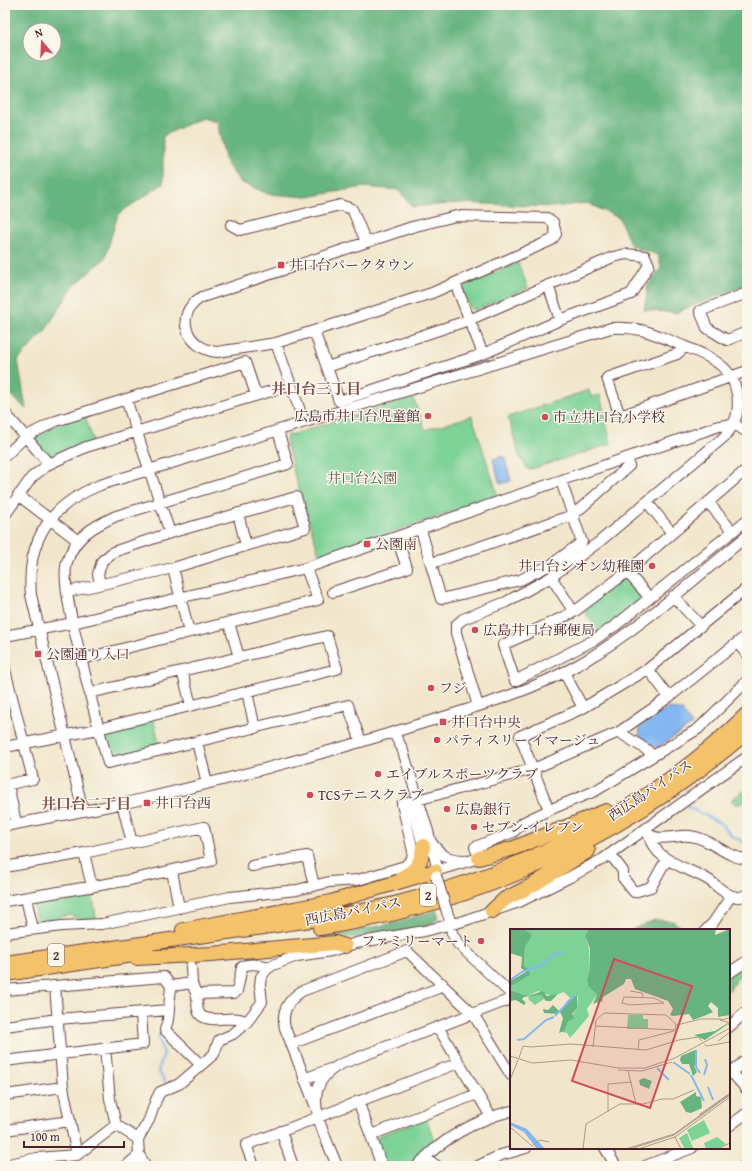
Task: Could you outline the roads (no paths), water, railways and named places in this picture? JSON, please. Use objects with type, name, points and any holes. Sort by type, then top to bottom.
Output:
[{"type":"highway","name":"西広島バイパス","points":[[5,974],[170,940],[351,913],[397,903],[465,883],[539,855],[599,825],[667,782],[714,745],[747,714]]},
{"type":"highway","name":"西広島バイパス","points":[[5,963],[105,953],[353,923],[417,909],[455,898],[544,864],[589,842],[665,796],[715,759],[747,732]]},
{"type":"highway","points":[[475,859],[528,843],[618,806],[714,745]]},
{"type":"highway","points":[[492,911],[505,899],[531,886],[623,829],[665,796]]},
{"type":"highway","points":[[384,886],[416,869],[421,861],[427,844]]},
{"type":"highway","points":[[105,953],[228,920],[331,902],[384,886],[436,874]]},
{"type":"highway","points":[[105,953],[211,954],[335,943],[345,946]]},
{"type":"street","points":[[231,225],[240,230],[340,206],[352,209],[366,242]]},
{"type":"street","points":[[456,216],[547,218],[553,222],[556,234],[552,240],[432,292],[276,343],[217,352],[208,351],[194,343],[188,333],[185,324],[187,314],[194,301],[366,242],[412,227],[456,216]]},
{"type":"street","points":[[314,331],[339,401],[483,354],[560,320],[631,294],[649,265],[645,256],[626,254],[613,257],[469,320],[327,367]]},
{"type":"street","points":[[455,283],[483,354]]},
{"type":"street","points":[[548,285],[560,320]]},
{"type":"street","points":[[747,293],[700,311],[707,328],[727,340],[747,332]]},
{"type":"street","points":[[83,811],[39,630],[31,595],[29,578],[33,557],[48,520],[62,506],[79,493],[150,469],[611,328],[638,328],[713,359],[725,368],[732,377],[738,405],[734,424],[724,437],[599,542],[551,577],[506,602],[463,619],[456,625],[456,633],[478,706]]},
{"type":"street","points":[[276,343],[304,422]]},
{"type":"street","points":[[684,346],[677,354],[607,378],[620,416],[747,372]]},
{"type":"street","points":[[5,456],[25,437],[56,421],[245,362],[256,395]]},
{"type":"street","points":[[5,516],[18,495],[32,478],[48,464],[86,447],[291,385]]},
{"type":"street","points":[[126,399],[138,431],[170,533]]},
{"type":"street","points":[[5,413],[48,464]]},
{"type":"street","points":[[5,636],[73,623],[180,599],[306,568],[421,530],[719,426],[734,424],[747,432]]},
{"type":"street","points":[[278,431],[288,464],[104,521],[93,527],[77,540],[67,563],[67,592],[98,729],[108,763],[348,705],[361,742]]},
{"type":"street","points":[[432,563],[573,514],[628,466],[628,458]]},
{"type":"street","points":[[747,469],[627,572],[574,612],[503,645],[515,681],[594,640],[650,598],[747,520]]},
{"type":"street","points":[[421,530],[432,563],[441,599],[520,580],[552,564],[582,542],[561,481]]},
{"type":"street","points":[[18,495],[48,520],[77,540]]},
{"type":"street","points":[[67,592],[173,568],[305,528],[296,497],[170,533],[113,552],[102,561],[98,574],[100,584]]},
{"type":"street","points":[[648,502],[672,533]]},
{"type":"street","points":[[708,502],[732,531]]},
{"type":"street","points":[[238,513],[246,546]]},
{"type":"street","points":[[5,826],[122,803],[207,783],[361,742],[478,706],[540,684],[564,672],[614,642],[747,536]]},
{"type":"street","points":[[332,592],[407,568],[397,538]]},
{"type":"street","points":[[173,568],[189,632]]},
{"type":"street","points":[[82,659],[318,600],[306,568]]},
{"type":"street","points":[[627,572],[650,598]]},
{"type":"street","points":[[551,577],[574,612]]},
{"type":"street","points":[[549,810],[520,736],[583,708],[648,669],[747,588]]},
{"type":"street","points":[[673,596],[701,626]]},
{"type":"street","points":[[229,623],[239,657]]},
{"type":"street","points":[[5,933],[33,929],[102,924],[230,897],[297,890],[328,882],[358,880],[405,866],[412,859],[413,851],[402,804],[533,769],[619,732],[669,697],[747,635]]},
{"type":"street","points":[[5,747],[98,729],[336,669],[327,636],[90,693]]},
{"type":"street","points":[[738,643],[747,655]]},
{"type":"street","points":[[648,669],[669,697]]},
{"type":"street","points":[[182,671],[191,705]]},
{"type":"street","points":[[564,672],[583,708]]},
{"type":"street","points":[[5,673],[10,710],[23,744],[33,779],[6,785],[16,823]]},
{"type":"street","points":[[475,859],[475,847],[513,832],[524,822],[549,810],[595,792],[698,729],[747,682]]},
{"type":"street","points":[[247,692],[255,728]]},
{"type":"street","points":[[393,732],[402,748],[414,800],[427,844],[430,865],[436,874],[454,937],[458,944],[510,993]]},
{"type":"street","points":[[619,732],[647,750],[653,756]]},
{"type":"street","points":[[197,742],[207,783]]},
{"type":"street","points":[[146,1166],[139,1155],[138,1139],[149,1120],[160,1092],[179,1084],[215,1052],[219,1040],[234,1034],[247,1022],[262,1002],[260,981],[270,967],[297,956],[331,951],[345,946],[416,933],[449,920],[492,911],[511,905],[550,887],[647,833],[747,757]]},
{"type":"street","points":[[122,803],[132,843]]},
{"type":"street","points":[[5,867],[84,853],[204,827],[211,861],[172,871],[92,887],[5,901]]},
{"type":"street","points":[[647,833],[656,837],[693,836],[737,857],[747,859]]},
{"type":"street","points":[[647,833],[653,845],[668,860],[707,879],[732,896],[746,896]]},
{"type":"street","points":[[427,844],[448,859],[475,859]]},
{"type":"street","points":[[84,853],[92,887]]},
{"type":"street","points":[[610,854],[623,872],[623,878],[634,892],[651,887],[662,866],[668,860]]},
{"type":"street","points":[[252,866],[307,856],[314,886]]},
{"type":"street","points":[[436,874],[475,859]]},
{"type":"street","points":[[172,871],[180,908]]},
{"type":"street","points":[[707,929],[732,896]]},
{"type":"street","points":[[26,898],[33,929]]},
{"type":"street","points":[[337,1166],[284,1023],[284,1011],[290,1000],[302,991],[407,951],[473,1014],[510,1073]]},
{"type":"street","points":[[730,972],[747,962]]},
{"type":"street","points":[[196,994],[234,993],[238,989],[242,967],[245,965],[262,965],[270,967]]},
{"type":"street","points":[[191,966],[192,983],[196,994],[198,1012],[203,1017],[210,1019],[234,1019],[247,1022]]},
{"type":"street","points":[[5,990],[164,976],[171,986],[168,1020],[165,1030],[201,1065]]},
{"type":"street","points":[[171,986],[192,983]]},
{"type":"street","points":[[291,1044],[436,989],[442,983]]},
{"type":"street","points":[[55,986],[63,1087],[77,1155]]},
{"type":"street","points":[[304,1079],[510,999]]},
{"type":"street","points":[[5,1026],[58,1019],[168,1010]]},
{"type":"street","points":[[730,1026],[747,1012]]},
{"type":"street","points":[[5,1060],[143,1044],[141,1013]]},
{"type":"street","points":[[438,1027],[491,1117]]},
{"type":"street","points":[[105,1048],[110,1105],[116,1125],[138,1139]]},
{"type":"street","points":[[747,1059],[730,1072],[747,1090]]},
{"type":"street","points":[[254,1166],[246,1145],[281,1132],[318,1113],[358,1101],[458,1063]]},
{"type":"street","points":[[318,1113],[315,1099],[319,1084],[327,1074],[341,1064]]},
{"type":"street","points":[[5,1095],[63,1087]]},
{"type":"street","points":[[371,1135],[477,1094]]},
{"type":"street","points":[[358,1101],[382,1166]]},
{"type":"street","points":[[417,1166],[425,1158],[458,1134],[491,1117],[510,1111]]},
{"type":"street","points":[[730,1125],[747,1113]]},
{"type":"street","points":[[5,1130],[70,1120]]},
{"type":"street","points":[[5,1165],[47,1162],[77,1155],[116,1125]]},
{"type":"street","points":[[281,1132],[294,1166]]},
{"type":"street","points":[[478,1166],[501,1155],[522,1149]]},
{"type":"street","points":[[606,1149],[616,1166]]},
{"type":"street","points":[[644,1166],[689,1149]]},
{"type":"street","points":[[126,1166],[139,1155]]},
{"type":"street","points":[[425,1158],[436,1166]]},
{"type":"water","points":[[504,456],[511,481],[500,484],[493,459]]},
{"type":"water","points":[[668,708],[682,711],[692,725],[658,747],[648,744],[637,736],[640,733],[639,727]]},
{"type":"waterway","points":[[686,806],[720,823],[732,836],[747,844]]},
{"type":"waterway","points":[[161,1031],[158,1038],[164,1054],[158,1071],[167,1085]]},
{"type":"place","name":"井口台パークタウン","points":[[281,265]]},
{"type":"place","name":"広島市井口台児童館","points":[[428,416]]},
{"type":"place","name":"市立井口台小学校","points":[[545,417]]},
{"type":"place","name":"公園南","points":[[367,544]]},
{"type":"place","name":"井口台シオン幼稚園","points":[[652,566]]},
{"type":"place","name":"広島井口台郵便局","points":[[475,630]]},
{"type":"place","name":"公園通り入口","points":[[38,654]]},
{"type":"place","name":"フジ","points":[[431,688]]},
{"type":"place","name":"井口台中央","points":[[443,722]]},
{"type":"place","name":"パティスリー イマージュ","points":[[437,740]]},
{"type":"place","name":"エイブルスポーツクラブ","points":[[378,774]]},
{"type":"place","name":"TCSテニスクラブ","points":[[310,795]]},
{"type":"place","name":"井口台西","points":[[147,803]]},
{"type":"place","name":"広島銀行","points":[[447,809]]},
{"type":"place","name":"セブン-イレブン","points":[[474,827]]},
{"type":"place","name":"ファミリーマート","points":[[481,941]]},
{"type":"district","name":"井口台三丁目","points":[[316,389]]},
{"type":"district","name":"井口台二丁目","points":[[86,804]]},
{"type":"park label","name":"井口台公園","points":[[362,478]]}]
